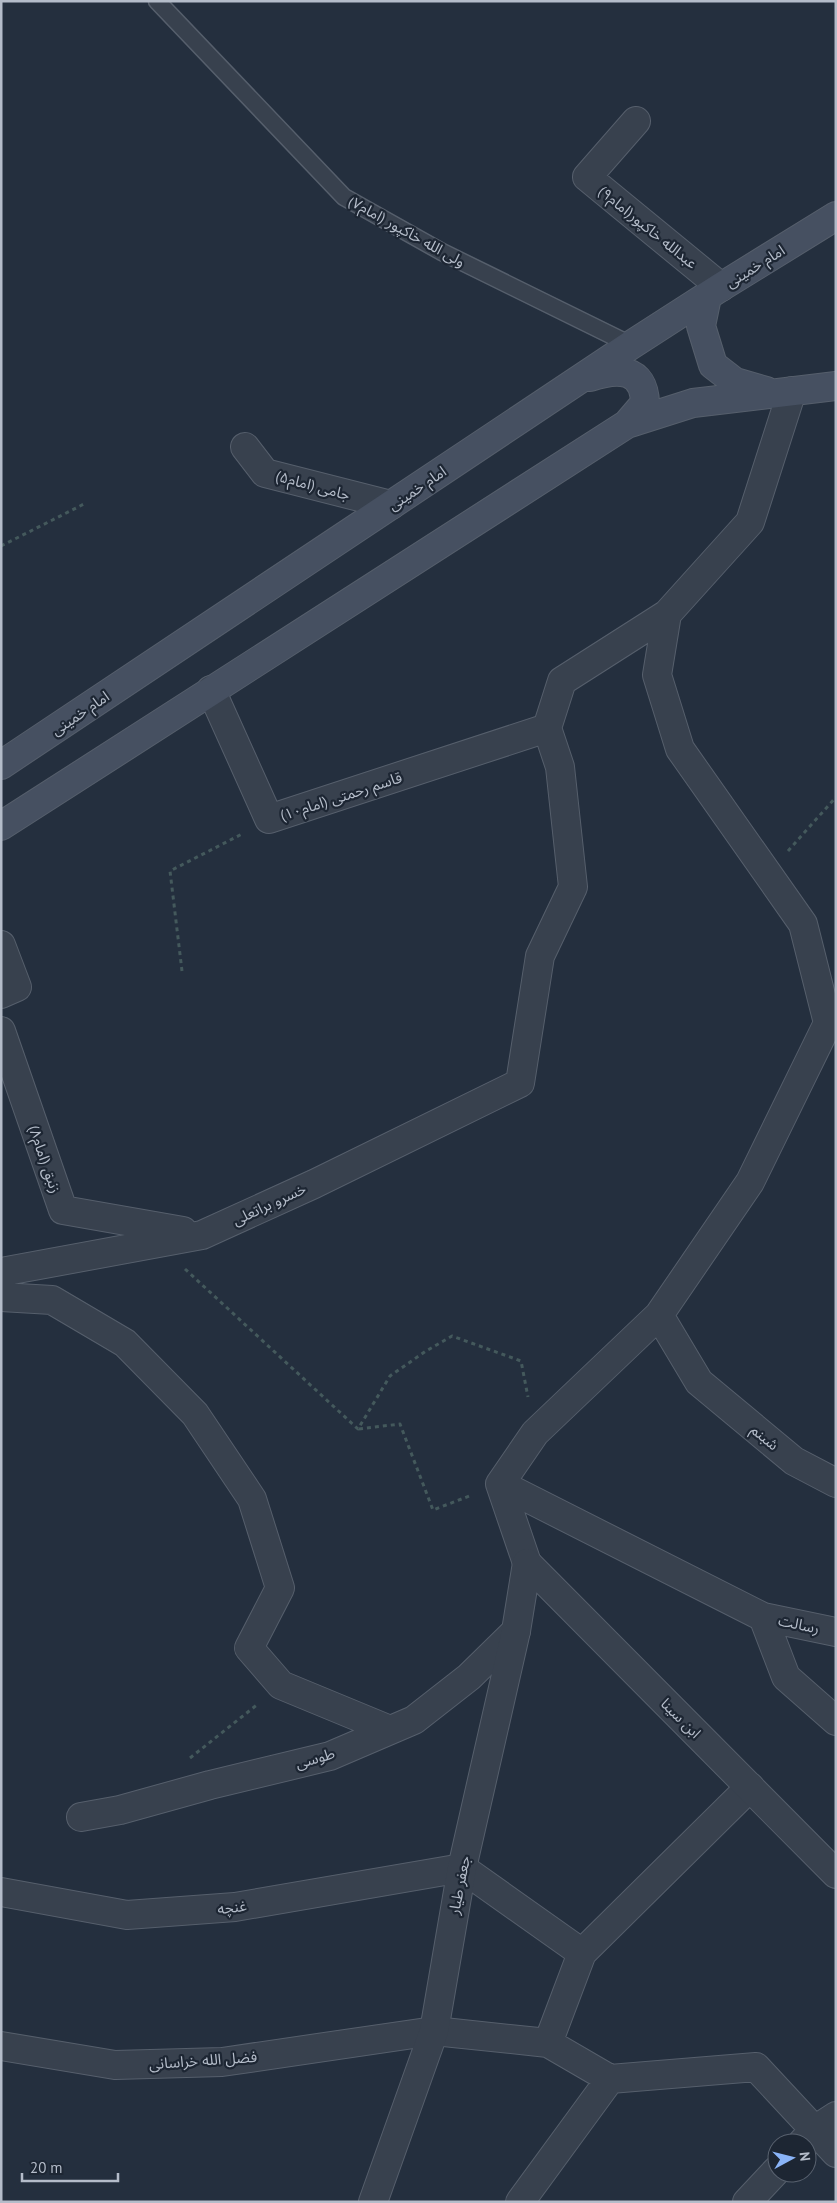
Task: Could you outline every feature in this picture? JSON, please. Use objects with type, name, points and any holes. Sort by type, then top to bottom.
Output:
[{"type":"main road","name":"امام خمینی","points":[[1,765],[631,346],[836,216]]},
{"type":"main road","points":[[714,292],[701,326],[713,365],[735,382],[783,392]]},
{"type":"main road","points":[[577,382],[611,371],[624,372],[634,376],[640,382],[644,392],[645,403],[627,424]]},
{"type":"main road","points":[[1,826],[627,424],[693,403],[836,386]]},
{"type":"street","name":"عبدالله خاکپور(امام۹)","points":[[636,121],[587,177],[714,292]]},
{"type":"street","points":[[546,728],[562,681],[668,614],[750,522],[783,392]]},
{"type":"street","name":"جامی (امام۵)","points":[[246,447],[265,472],[391,505]]},
{"type":"street","points":[[526,1563],[500,1484],[535,1433],[660,1315],[750,1182],[828,1023],[803,924],[680,749],[657,675],[668,614]]},
{"type":"street","name":"قاسم رحمتی (امام۱۰)","points":[[211,690],[269,819],[546,728]]},
{"type":"street","name":"خسرو براتعلی","points":[[1,1272],[202,1235],[314,1184],[520,1083],[540,956],[573,887],[560,766],[546,728]]},
{"type":"street","points":[[1,945],[17,987],[1,994]]},
{"type":"street","name":"زنبق (امام۸)","points":[[1,1031],[63,1210],[202,1235]]},
{"type":"street","points":[[1,1297],[52,1300],[125,1343],[195,1414],[252,1499],[280,1588],[250,1648],[281,1685],[390,1730]]},
{"type":"street","name":"شبنم","points":[[660,1315],[699,1382],[794,1461],[836,1483]]},
{"type":"street","name":"رسالت","points":[[500,1484],[763,1616],[836,1632]]},
{"type":"street","name":"جعفر طیار","points":[[373,2202],[434,2031],[462,1868],[516,1631],[526,1563]]},
{"type":"street","name":"ابن سینا","points":[[526,1563],[836,1874]]},
{"type":"street","points":[[763,1616],[786,1677],[836,1721]]},
{"type":"street","name":"طوسی","points":[[82,1817],[120,1810],[330,1756],[414,1720],[468,1677],[516,1631]]},
{"type":"street","points":[[750,1787],[582,1953],[548,2043],[610,2079],[756,2066],[805,2133]]},
{"type":"street","points":[[462,1868],[582,1953]]},
{"type":"street","name":"غنچه","points":[[1,1892],[127,1915],[235,1907],[462,1868]]},
{"type":"street","name":"فضل الله خراسانی","points":[[1,2046],[115,2066],[222,2062],[434,2031],[548,2043]]},
{"type":"street","points":[[520,2202],[610,2079]]},
{"type":"street","points":[[813,2133],[836,2116]]},
{"type":"street","points":[[817,2142],[836,2153]]},
{"type":"street","points":[[747,2202],[767,2181]]},
{"type":"lane","name":"ولی الله خاکپور (امام۷)","points":[[157,1],[344,196],[442,252],[631,346]]},
{"type":"path","points":[[1,546],[84,504]]},
{"type":"path","points":[[768,874],[836,798]]},
{"type":"path","points":[[182,971],[170,872],[269,819]]},
{"type":"path","points":[[157,1243],[358,1429],[400,1424],[433,1510],[500,1484]]},
{"type":"path","points":[[358,1429],[390,1376],[426,1350],[452,1336],[521,1361],[535,1433]]},
{"type":"path","points":[[235,1779],[186,1761],[281,1685]]}]
